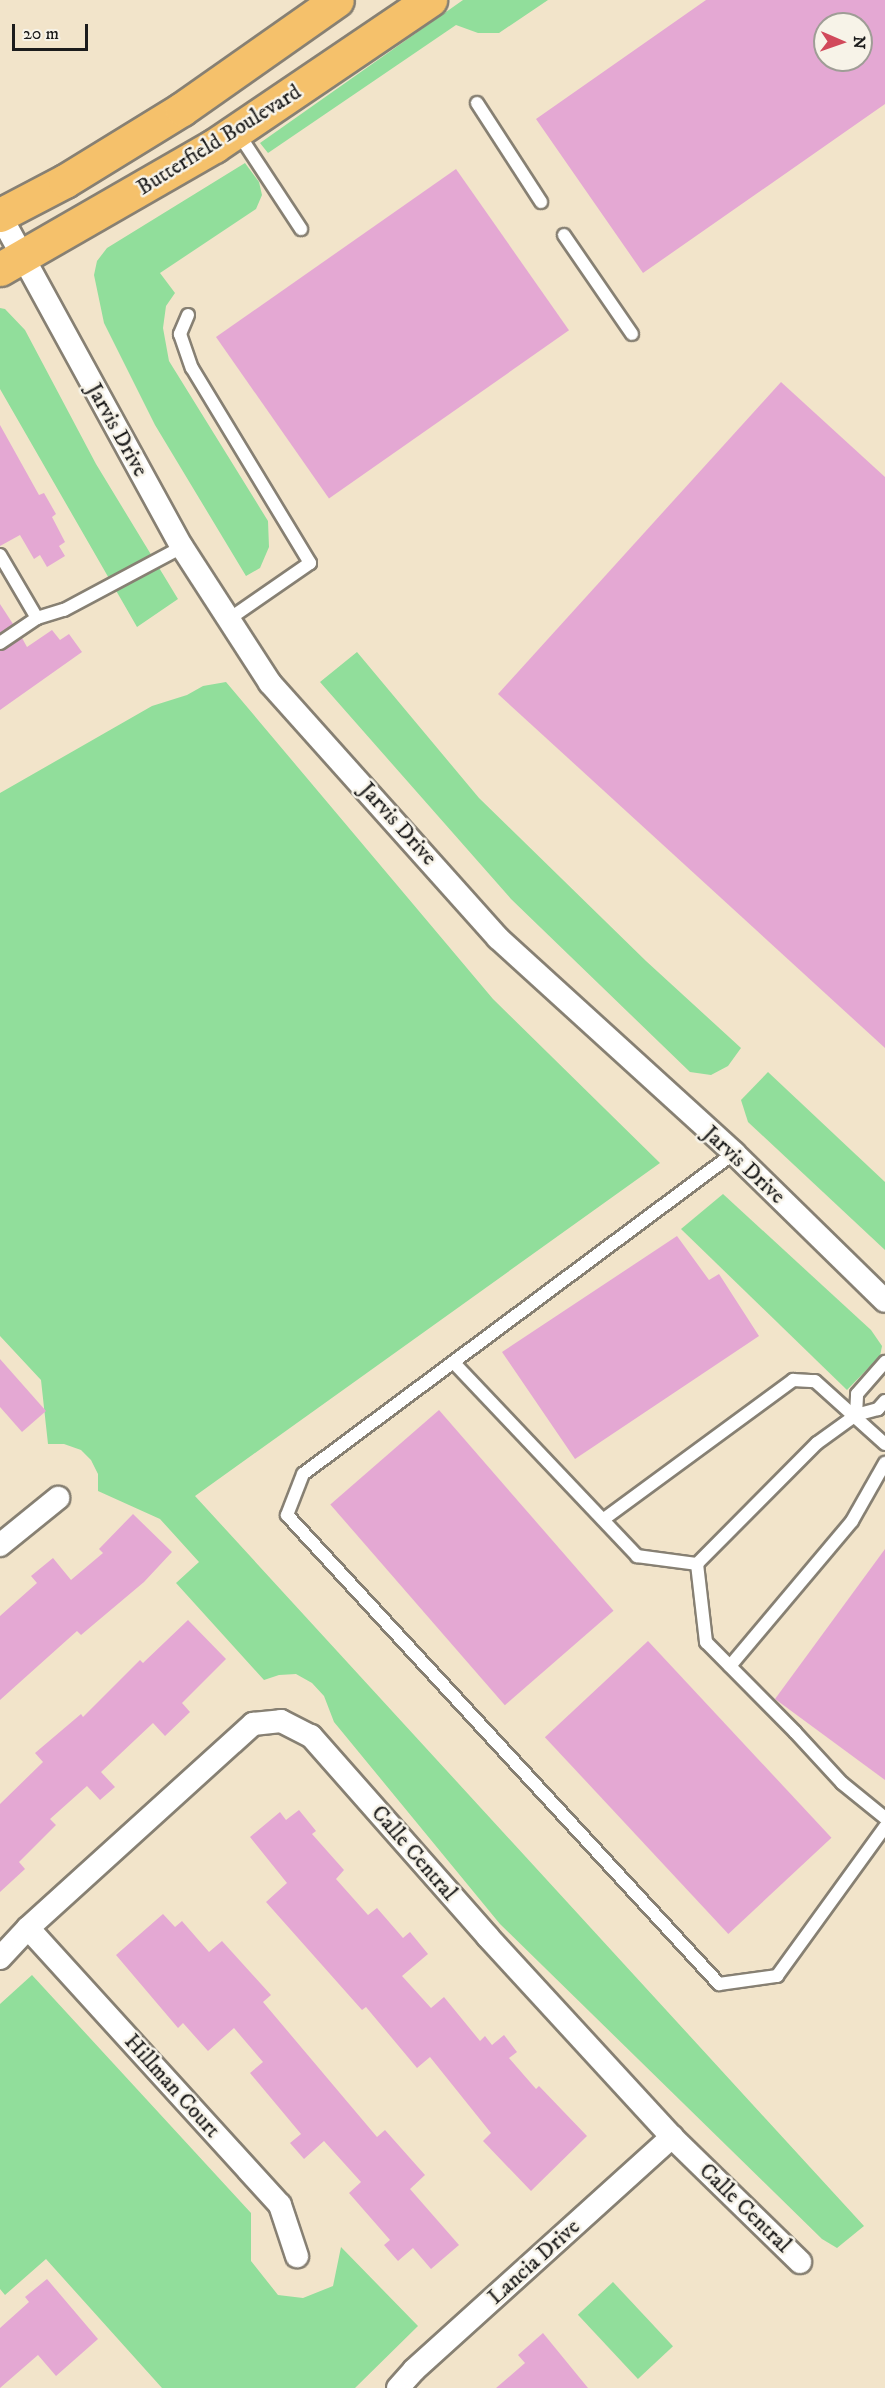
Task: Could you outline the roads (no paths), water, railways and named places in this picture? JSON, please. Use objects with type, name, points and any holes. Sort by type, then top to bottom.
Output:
[{"type":"main road","name":"Butterfield Boulevard","points":[[0,215],[86,169],[182,109],[337,0]]},
{"type":"main road","name":"Butterfield Boulevard","points":[[11,264],[237,132],[430,0]]},
{"type":"street","name":"Jarvis Drive","points":[[0,215],[11,264],[182,547],[270,682],[498,938],[734,1154],[885,1301]]},
{"type":"street","points":[[0,1545],[58,1498]]},
{"type":"street","name":"Calle Central","points":[[0,1958],[28,1928],[253,1724],[281,1721],[312,1736],[488,1937],[672,2137],[800,2262]]},
{"type":"street","name":"Hillman Court","points":[[28,1928],[280,2205],[297,2256]]},
{"type":"street","name":"Lancia Drive","points":[[398,2388],[414,2370],[672,2137]]},
{"type":"lane","points":[[477,103],[541,202]]},
{"type":"lane","points":[[237,132],[301,229]]},
{"type":"lane","points":[[564,235],[632,334]]},
{"type":"lane","points":[[188,315],[180,334],[192,368],[310,563],[229,620]]},
{"type":"lane","points":[[0,643],[37,618],[64,610],[182,547]]},
{"type":"lane","points":[[0,555],[37,618]]},
{"type":"lane","points":[[734,1154],[303,1474],[287,1515],[719,1984],[777,1976],[885,1827]]},
{"type":"lane","points":[[856,1415],[857,1394],[885,1362]]},
{"type":"lane","points":[[454,1364],[637,1556],[697,1564]]},
{"type":"lane","points":[[604,1520],[793,1380],[815,1381],[856,1415],[885,1444]]},
{"type":"lane","points":[[885,1401],[878,1409],[856,1415],[817,1443],[748,1509],[697,1564],[706,1642],[842,1783],[885,1818]]},
{"type":"lane","points":[[730,1666],[852,1521],[885,1463]]}]
